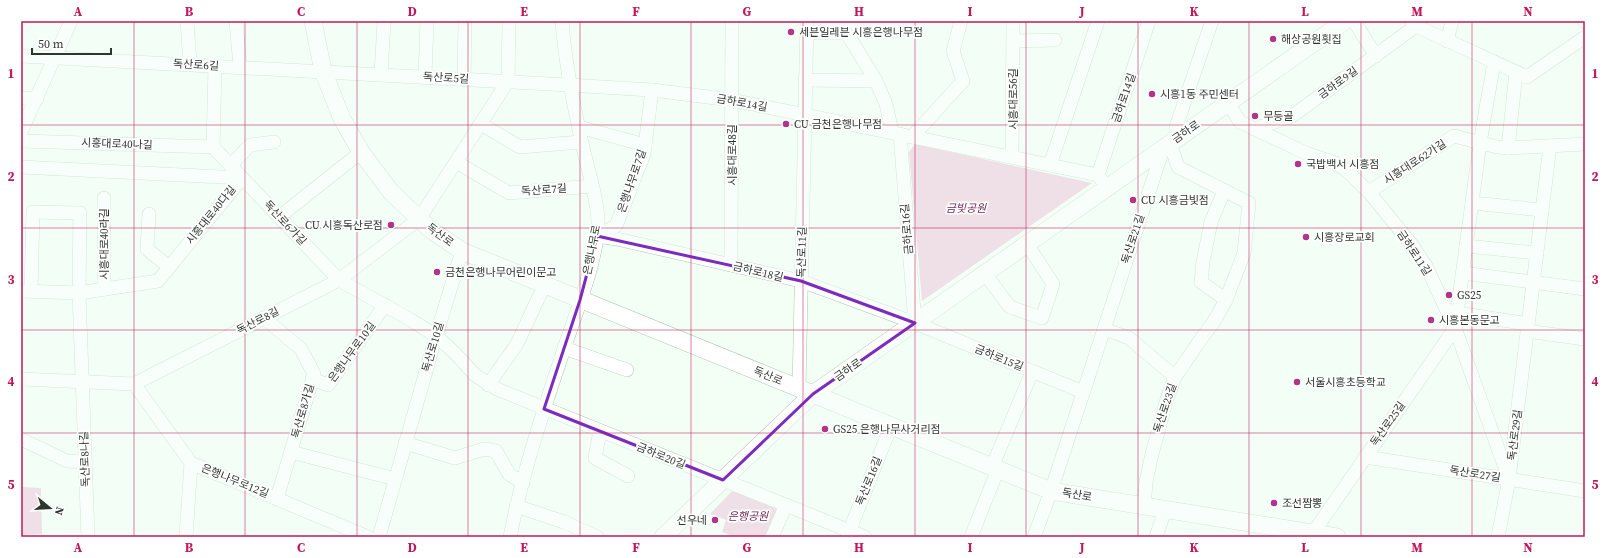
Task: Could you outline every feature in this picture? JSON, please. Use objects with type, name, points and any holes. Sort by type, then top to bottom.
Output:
[{"type":"main road","name":"독산로","points":[[313,21],[323,71],[342,119],[361,152],[391,192],[431,230],[462,252],[1051,491],[1165,510],[1277,532],[1313,533],[1337,537]]},
{"type":"main road","name":"금하로","points":[[663,537],[723,480],[806,391],[915,323],[1027,244],[1102,181],[1167,146],[1345,21]]},
{"type":"street","points":[[21,132],[71,21]]},
{"type":"street","points":[[187,21],[190,64]]},
{"type":"street","points":[[236,21],[240,67]]},
{"type":"street","points":[[381,74],[384,21]]},
{"type":"street","points":[[425,77],[427,21]]},
{"type":"street","points":[[464,79],[465,21]]},
{"type":"street","points":[[419,219],[508,81],[509,21]]},
{"type":"street","name":"은행나무로","points":[[510,537],[516,506],[544,409],[580,300],[593,257],[597,236],[597,214],[570,85],[564,51],[562,21]]},
{"type":"street","name":"시흥대로48길","points":[[731,265],[732,21]]},
{"type":"street","points":[[901,134],[963,81],[953,52],[961,21]]},
{"type":"street","name":"시흥대로56길","points":[[1012,157],[1013,21]]},
{"type":"street","points":[[1050,165],[1098,21]]},
{"type":"street","name":"금하로14길","points":[[570,85],[652,90],[732,100],[1050,165],[1102,181],[1149,21]]},
{"type":"street","points":[[1176,127],[1212,21]]},
{"type":"street","points":[[1354,21],[1376,56]]},
{"type":"street","points":[[1447,41],[1452,21]]},
{"type":"street","name":"금하로9길","points":[[1254,129],[1292,116],[1376,56],[1414,24],[1447,41],[1527,77],[1585,37]]},
{"type":"street","name":"금하로16길","points":[[807,27],[846,34],[876,81],[901,134],[915,323]]},
{"type":"street","name":"독산로11길","points":[[806,391],[801,281],[807,27]]},
{"type":"street","points":[[1013,41],[1055,40]]},
{"type":"street","name":"독산로6길","points":[[21,56],[323,71]]},
{"type":"street","points":[[1480,143],[1494,62]]},
{"type":"street","points":[[214,147],[215,66]]},
{"type":"street","name":"독산로5길","points":[[323,71],[570,85]]},
{"type":"street","points":[[1508,148],[1516,72]]},
{"type":"street","points":[[806,80],[876,81]]},
{"type":"street","name":"은행나무로7길","points":[[597,236],[616,226],[644,154],[652,90]]},
{"type":"street","points":[[21,98],[36,99]]},
{"type":"street","name":"금하로11길","points":[[1228,103],[1240,122],[1308,154],[1336,163],[1369,192],[1412,246],[1426,266],[1455,328],[1509,479]]},
{"type":"street","points":[[480,124],[520,147],[581,142]]},
{"type":"street","points":[[579,127],[645,145]]},
{"type":"street","name":"시흥대로62가길","points":[[1369,192],[1454,136],[1508,148],[1585,144]]},
{"type":"street","name":"시흥대로40나길","points":[[21,141],[214,147]]},
{"type":"street","points":[[230,165],[250,145],[274,142]]},
{"type":"street","name":"독산로25길","points":[[1313,533],[1455,328],[1480,143]]},
{"type":"street","name":"독산로23길","points":[[1144,507],[1146,482],[1167,399],[1175,377],[1203,336],[1214,323],[1226,300],[1244,253],[1249,203],[1178,167],[1167,146]]},
{"type":"street","name":"독산로21길","points":[[1034,537],[1051,491],[1104,329],[1167,146]]},
{"type":"street","name":"독산로29길","points":[[1498,537],[1509,479],[1550,146]]},
{"type":"street","name":"독산로6가길","points":[[214,147],[339,280]]},
{"type":"street","points":[[279,217],[361,152]]},
{"type":"street","name":"독산로7길","points":[[456,162],[509,193],[592,186]]},
{"type":"street","name":"시흥대로40다길","points":[[21,166],[242,178]]},
{"type":"street","name":"시흥대로40다길","points":[[26,291],[79,293],[158,280],[242,178]]},
{"type":"street","points":[[1224,191],[1211,222],[1203,262],[1201,282],[1226,300]]},
{"type":"street","name":"시흥대로40라길","points":[[104,198],[104,289]]},
{"type":"street","points":[[1472,203],[1542,210]]},
{"type":"street","points":[[26,291],[32,212],[80,213],[79,293],[82,382]]},
{"type":"street","points":[[149,214],[147,249],[169,267]]},
{"type":"street","name":"독산로8길","points":[[21,379],[134,384],[339,280],[419,219]]},
{"type":"street","name":"금하로18길","points":[[597,236],[617,239],[801,281],[915,323]]},
{"type":"street","points":[[985,274],[1010,307],[1042,318],[1052,284],[1027,244]]},
{"type":"street","points":[[1466,246],[1537,253]]},
{"type":"street","name":"독산로10길","points":[[379,537],[394,479],[462,252]]},
{"type":"street","points":[[1463,273],[1585,289]]},
{"type":"street","points":[[339,280],[385,305],[436,336],[456,354],[475,375],[488,385],[544,409]]},
{"type":"street","points":[[488,385],[517,344],[544,286]]},
{"type":"street","name":"은행나무로10길","points":[[312,379],[328,385],[385,305]]},
{"type":"street","points":[[1457,313],[1502,320],[1528,328],[1585,339]]},
{"type":"street","name":"독산로8가길","points":[[264,318],[301,349],[314,374],[277,498]]},
{"type":"street","name":"금하로15길","points":[[915,323],[1083,392]]},
{"type":"street","points":[[1104,329],[1129,338],[1175,377]]},
{"type":"street","points":[[564,348],[626,370]]},
{"type":"street","points":[[972,537],[995,468],[1032,372]]},
{"type":"street","name":"독산로8나길","points":[[82,382],[88,537]]},
{"type":"street","name":"은행나무로12길","points":[[134,384],[191,463],[368,537]]},
{"type":"street","name":"금하로20길","points":[[544,409],[723,480]]},
{"type":"street","name":"독산로16길","points":[[848,534],[892,426]]},
{"type":"street","points":[[600,431],[595,458],[628,476]]},
{"type":"street","points":[[21,439],[67,461],[85,462]]},
{"type":"street","points":[[405,443],[455,458],[484,449],[496,451],[509,474],[523,483]]},
{"type":"street","name":"독산로8가길","points":[[291,452],[394,479]]},
{"type":"street","name":"독산로27길","points":[[1365,457],[1585,491]]},
{"type":"street","points":[[182,537],[186,537],[191,463]]},
{"type":"street","points":[[723,480],[786,505],[848,534],[865,537]]},
{"type":"street","points":[[772,537],[786,505]]},
{"type":"street","points":[[516,506],[564,522],[597,537]]},
{"type":"street","points":[[1156,537],[1165,510]]},
{"type":"highlighted area","points":[[597,236],[801,281],[915,323],[813,394],[723,480],[544,409],[580,300]]},
{"type":"green space","name":"금빛공원","points":[[915,144],[1092,183],[922,301],[909,152]]},
{"type":"green space","points":[[21,487],[41,488],[42,534],[21,535]]},
{"type":"green space","name":"은행공원","points":[[740,490],[778,506],[768,537],[735,537],[722,532],[726,520],[710,514],[731,492]]},
{"type":"place","name":"세븐일레븐 시흥은행나무점","points":[[791,32]]},
{"type":"place","name":"해상공원횟집","points":[[1273,39]]},
{"type":"place","name":"시흥1동 주민센터","points":[[1152,94]]},
{"type":"place","name":"무등골","points":[[1255,116]]},
{"type":"place","name":"CU 금천은행나무점","points":[[786,124]]},
{"type":"place","name":"국밥백서 시흥점","points":[[1298,164]]},
{"type":"place","name":"CU 시흥금빛점","points":[[1133,200]]},
{"type":"place","name":"CU 시흥독산로점","points":[[391,225]]},
{"type":"place","name":"시흥장로교회","points":[[1306,237]]},
{"type":"place","name":"금천은행나무어린이문고","points":[[437,272]]},
{"type":"place","name":"GS25","points":[[1449,295]]},
{"type":"place","name":"시흥본동문고","points":[[1431,320]]},
{"type":"place","name":"서울시흥초등학교","points":[[1297,382]]},
{"type":"place","name":"GS25 은행나무사거리점","points":[[825,429]]},
{"type":"place","name":"조선짬뽕","points":[[1274,503]]},
{"type":"place","name":"선우네","points":[[715,520]]}]
